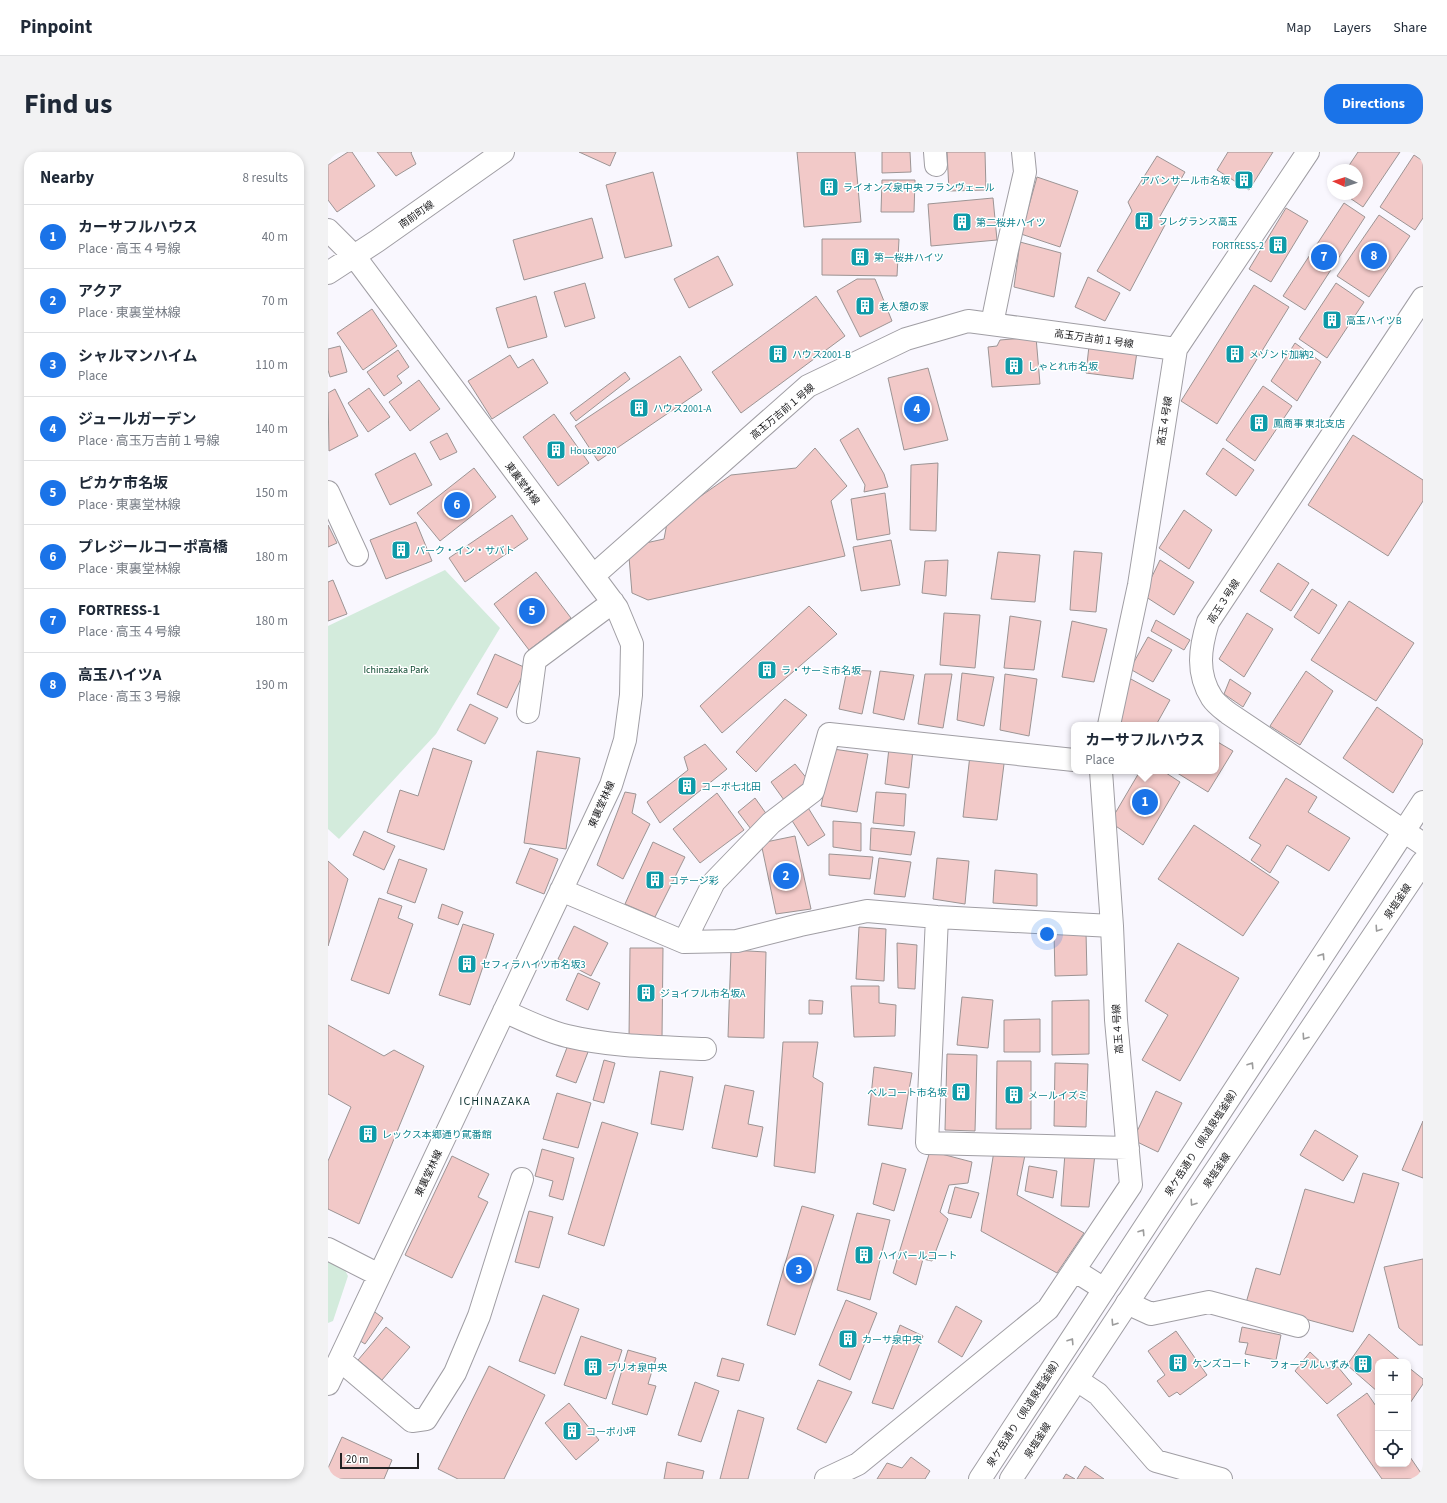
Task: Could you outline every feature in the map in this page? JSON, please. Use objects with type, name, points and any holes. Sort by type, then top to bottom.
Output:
[{"type":"street","name":"南前町線","points":[[328,274],[355,257],[503,152]]},
{"type":"street","points":[[992,324],[1025,172],[1024,152]]},
{"type":"street","name":"高玉４号線","points":[[1110,722],[1139,585],[1176,349],[1308,152]]},
{"type":"street","name":"東裏堂林線","points":[[328,230],[355,257],[613,602],[632,644],[631,695],[625,740],[611,785],[328,1384]]},
{"type":"street","name":"高玉３号線","points":[[1423,298],[1208,622],[1201,645],[1201,674],[1212,698],[1228,714],[1423,844]]},
{"type":"street","name":"高玉万吉前１号線","points":[[593,576],[808,386],[906,339],[968,321],[1176,349]]},
{"type":"street","points":[[328,492],[357,555]]},
{"type":"street","points":[[528,712],[535,660],[613,602]]},
{"type":"street","points":[[684,942],[714,882],[771,824],[813,791],[829,734],[1071,760]]},
{"type":"street","name":"高玉４号線","points":[[826,1479],[858,1464],[1048,1309],[1131,1185],[1116,1020],[1112,926],[1102,774]]},
{"type":"street","name":"泉ケ岳通り（県道泉塩釜線）","points":[[980,1479],[1423,802]]},
{"type":"street","name":"泉塩釜線","points":[[1011,1479],[1127,1303],[1423,862]]},
{"type":"street","points":[[561,890],[684,942],[737,941],[800,925],[867,911],[936,917],[1112,926]]},
{"type":"street","points":[[936,917],[927,1143],[1128,1148]]},
{"type":"street","points":[[504,1011],[530,1023],[566,1036],[606,1043],[705,1049]]},
{"type":"street","points":[[340,1360],[412,1421],[426,1419],[455,1373],[479,1316],[522,1179]]},
{"type":"street","points":[[328,1248],[380,1275]]},
{"type":"street","points":[[1074,1270],[1104,1289]]},
{"type":"street","points":[[1127,1303],[1151,1314],[1210,1302],[1298,1326]]},
{"type":"street","points":[[1077,1380],[1098,1394],[1156,1461],[1222,1479]]},
{"type":"green space","name":"Ichinazaka Park","points":[[445,570],[500,628],[436,734],[339,839],[328,829],[328,626]]},
{"type":"green space","points":[[328,1257],[342,1264],[348,1276],[333,1321],[328,1323]]},
{"type":"building","points":[[348,152],[352,152],[375,186],[337,212],[328,200],[328,165]]},
{"type":"building","points":[[377,152],[412,152],[411,153],[416,164],[396,176]]},
{"type":"building","points":[[579,152],[616,152],[610,166]]},
{"type":"building","name":"ライオンズ泉中央 フランヴェール","points":[[797,152],[855,152],[861,222],[804,227]]},
{"type":"building","points":[[882,152],[910,152],[911,172],[882,173]]},
{"type":"building","points":[[947,152],[985,152],[986,190],[949,191]]},
{"type":"building","name":"アバンサール市名坂","points":[[1228,152],[1273,152],[1249,190],[1217,170]]},
{"type":"building","points":[[1358,152],[1400,152],[1363,207],[1353,200],[1363,200],[1363,164],[1350,164]]},
{"type":"building","points":[[1414,155],[1423,161],[1423,218],[1415,230],[1380,207]]},
{"type":"building","name":"フレグランス高玉","points":[[1157,156],[1185,172],[1159,218],[1165,225],[1130,291],[1097,271],[1132,211],[1128,202]]},
{"type":"building","points":[[653,172],[672,246],[625,258],[606,185]]},
{"type":"building","points":[[1037,177],[1078,191],[1060,247],[1021,234]]},
{"type":"building","points":[[882,180],[915,180],[914,212],[881,212]]},
{"type":"building","name":"第二桜井ハイツ","points":[[993,198],[997,240],[931,246],[928,204]]},
{"type":"building","points":[[1344,203],[1365,217],[1305,310],[1283,296]]},
{"type":"building","name":"FORTRESS-2","points":[[1286,208],[1308,221],[1271,282],[1249,269]]},
{"type":"building","points":[[1379,215],[1410,236],[1369,297],[1337,276]]},
{"type":"building","points":[[592,218],[603,258],[524,280],[513,240]]},
{"type":"building","name":"第一桜井ハイツ","points":[[822,239],[899,239],[897,276],[822,275]]},
{"type":"building","points":[[1020,242],[1061,253],[1054,297],[1014,287]]},
{"type":"building","points":[[718,256],[733,285],[689,308],[674,279]]},
{"type":"building","points":[[1088,277],[1120,293],[1105,321],[1075,307]]},
{"type":"building","name":"老人憩の家","points":[[857,279],[875,279],[892,321],[860,337],[837,291]]},
{"type":"building","points":[[585,283],[595,318],[565,327],[554,292]]},
{"type":"building","name":"高玉ハイツB","points":[[1336,283],[1364,302],[1327,358],[1299,339]]},
{"type":"building","name":"メゾンド加納2","points":[[1254,285],[1289,307],[1217,424],[1181,401]]},
{"type":"building","points":[[536,296],[547,337],[508,348],[496,308]]},
{"type":"building","name":"ハウス2001-B","points":[[816,296],[845,336],[741,413],[712,372]]},
{"type":"building","points":[[372,309],[397,346],[363,370],[337,333]]},
{"type":"building","name":"しゃとれ市名坂","points":[[1036,337],[1040,384],[992,387],[988,347],[997,346],[1000,340]]},
{"type":"building","points":[[1295,343],[1321,362],[1297,401],[1271,381]]},
{"type":"building","points":[[340,346],[347,372],[330,377],[328,370],[328,349]]},
{"type":"building","points":[[1089,346],[1137,352],[1133,379],[1086,373]]},
{"type":"building","points":[[398,350],[409,367],[397,376],[402,383],[384,396],[367,372]]},
{"type":"building","points":[[510,355],[518,368],[533,359],[548,383],[492,419],[468,381]]},
{"type":"building","name":"ハウス2001-A","points":[[680,356],[702,390],[598,461],[575,426]]},
{"type":"building","points":[[928,368],[948,440],[904,450],[888,378]]},
{"type":"building","points":[[625,372],[630,379],[576,421],[570,413]]},
{"type":"building","points":[[419,380],[440,409],[410,431],[389,402]]},
{"type":"building","name":"鳳商事 東北支店","points":[[1263,386],[1292,406],[1255,461],[1226,440]]},
{"type":"building","points":[[369,388],[390,417],[368,432],[348,403]]},
{"type":"building","points":[[335,389],[358,436],[329,451],[328,393]]},
{"type":"building","name":"House2020","points":[[554,414],[589,463],[558,486],[523,437]]},
{"type":"building","points":[[858,428],[884,474],[888,487],[864,492],[865,485],[840,440]]},
{"type":"building","points":[[447,433],[457,452],[440,460],[430,442]]},
{"type":"building","points":[[1353,435],[1423,480],[1423,501],[1388,556],[1308,505]]},
{"type":"building","points":[[815,448],[847,486],[831,501],[845,556],[648,600],[632,593],[629,557],[641,544],[664,539],[667,523],[676,518],[678,512],[731,475],[796,468]]},
{"type":"building","points":[[1223,448],[1254,470],[1236,496],[1206,474]]},
{"type":"building","points":[[415,453],[432,485],[390,505],[375,474]]},
{"type":"building","points":[[938,463],[936,531],[910,530],[911,465]]},
{"type":"building","points":[[474,468],[496,497],[440,541],[417,513]]},
{"type":"building","points":[[885,493],[890,534],[857,540],[851,499]]},
{"type":"building","points":[[1184,510],[1212,530],[1189,569],[1159,548]]},
{"type":"building","points":[[512,515],[528,539],[465,582],[449,558]]},
{"type":"building","name":"パーク・イン・サバト","points":[[416,522],[432,561],[386,579],[370,540]]},
{"type":"building","points":[[328,525],[337,543],[328,547]]},
{"type":"building","points":[[891,540],[900,585],[861,591],[853,547]]},
{"type":"building","points":[[1074,551],[1102,553],[1096,612],[1070,610]]},
{"type":"building","points":[[998,552],[1040,555],[1035,602],[991,599]]},
{"type":"building","points":[[948,560],[946,596],[922,593],[925,561]]},
{"type":"building","points":[[1160,560],[1194,582],[1174,615],[1143,595]]},
{"type":"building","points":[[1278,563],[1309,583],[1291,611],[1260,591]]},
{"type":"building","points":[[536,572],[571,618],[529,650],[494,604]]},
{"type":"building","points":[[333,580],[347,614],[328,621],[328,582]]},
{"type":"building","points":[[1312,589],[1337,605],[1319,634],[1294,617]]},
{"type":"building","points":[[1349,601],[1414,643],[1376,701],[1311,660]]},
{"type":"building","name":"ラ・サーミ市名坂","points":[[809,606],[837,634],[722,733],[700,706]]},
{"type":"building","points":[[944,613],[980,615],[975,668],[940,665]]},
{"type":"building","points":[[1247,613],[1273,629],[1244,677],[1219,659]]},
{"type":"building","points":[[1010,616],[1041,621],[1034,670],[1004,668]]},
{"type":"building","points":[[1156,620],[1190,640],[1184,650],[1151,631]]},
{"type":"building","points":[[1072,621],[1107,629],[1094,682],[1062,677]]},
{"type":"building","points":[[1148,637],[1172,650],[1153,682],[1130,669]]},
{"type":"building","points":[[495,654],[526,668],[507,708],[477,694]]},
{"type":"building","points":[[847,670],[871,671],[862,714],[839,709]]},
{"type":"building","points":[[880,671],[914,675],[904,720],[873,713]]},
{"type":"building","points":[[1306,671],[1333,691],[1300,745],[1270,726]]},
{"type":"building","points":[[962,673],[994,677],[984,726],[957,720]]},
{"type":"building","points":[[925,674],[952,674],[943,728],[918,724]]},
{"type":"building","points":[[1005,674],[1037,679],[1029,736],[1000,730]]},
{"type":"building","points":[[1129,678],[1170,700],[1158,722],[1119,722]]},
{"type":"building","points":[[1230,679],[1251,693],[1243,707],[1224,694]]},
{"type":"building","points":[[785,699],[807,715],[756,772],[736,752]]},
{"type":"building","points":[[470,704],[498,718],[485,744],[457,730]]},
{"type":"building","points":[[1377,707],[1423,740],[1423,743],[1393,793],[1343,758]]},
{"type":"building","points":[[1219,743],[1233,751],[1219,774]]},
{"type":"building","name":"コーポ七北田","points":[[705,744],[727,769],[660,823],[647,802],[688,770],[684,757]]},
{"type":"building","points":[[433,748],[472,761],[444,850],[387,832],[400,790],[418,796]]},
{"type":"building","points":[[889,748],[913,750],[909,788],[885,784]]},
{"type":"building","points":[[833,749],[868,754],[857,812],[821,806]]},
{"type":"building","points":[[537,751],[580,758],[566,849],[524,843]]},
{"type":"building","points":[[970,755],[1005,756],[997,820],[963,817]]},
{"type":"building","points":[[795,764],[808,780],[784,800],[771,782]]},
{"type":"building","points":[[1138,774],[1168,774],[1180,782],[1143,845],[1110,822]]},
{"type":"building","points":[[1179,774],[1219,774],[1208,792]]},
{"type":"building","points":[[1286,778],[1317,797],[1308,812],[1350,838],[1329,871],[1287,845],[1270,873],[1251,860],[1261,845],[1249,838]]},
{"type":"building","points":[[625,792],[636,794],[632,813],[650,824],[623,879],[597,865]]},
{"type":"building","points":[[876,792],[906,794],[904,826],[873,823]]},
{"type":"building","points":[[717,793],[744,830],[700,863],[673,829]]},
{"type":"building","points":[[755,798],[770,819],[754,833],[738,812]]},
{"type":"building","points":[[807,806],[825,835],[808,846],[791,819]]},
{"type":"building","points":[[833,821],[861,823],[861,851],[833,847]]},
{"type":"building","points":[[1194,825],[1279,882],[1243,936],[1158,879]]},
{"type":"building","points":[[871,828],[915,832],[911,855],[870,850]]},
{"type":"building","points":[[364,831],[395,846],[384,870],[353,855]]},
{"type":"building","points":[[795,836],[811,909],[776,914],[761,843]]},
{"type":"building","name":"コテージ彩","points":[[653,842],[685,857],[655,917],[625,904]]},
{"type":"building","points":[[530,848],[558,859],[544,894],[516,883]]},
{"type":"building","points":[[829,854],[873,857],[870,879],[829,875]]},
{"type":"building","points":[[879,858],[911,862],[905,897],[874,894]]},
{"type":"building","points":[[937,858],[969,861],[965,904],[933,899]]},
{"type":"building","points":[[399,859],[427,869],[415,903],[387,893]]},
{"type":"building","points":[[328,861],[348,879],[328,946]]},
{"type":"building","points":[[995,870],[1037,874],[1037,906],[993,903]]},
{"type":"building","points":[[379,898],[402,906],[398,918],[413,924],[389,994],[351,980]]},
{"type":"building","points":[[442,904],[463,912],[458,925],[438,918]]},
{"type":"building","name":"セフィラハイツ市名坂3","points":[[463,924],[494,934],[470,1005],[439,995]]},
{"type":"building","points":[[574,926],[608,943],[591,976],[558,959]]},
{"type":"building","points":[[859,927],[886,929],[884,981],[856,979]]},
{"type":"building","points":[[1086,932],[1087,975],[1055,976],[1054,933]]},
{"type":"building","points":[[897,943],[917,945],[915,989],[898,988]]},
{"type":"building","points":[[1178,943],[1239,978],[1180,1081],[1142,1060],[1168,1015],[1145,1001]]},
{"type":"building","name":"ジョイフル市名坂A","points":[[630,948],[663,948],[662,1039],[629,1038]]},
{"type":"building","points":[[731,950],[766,952],[764,1038],[728,1037]]},
{"type":"building","points":[[578,973],[600,983],[588,1010],[566,1000]]},
{"type":"building","points":[[851,986],[879,986],[879,1003],[896,1005],[895,1036],[854,1037]]},
{"type":"building","points":[[962,997],[993,1000],[988,1048],[957,1045]]},
{"type":"building","points":[[809,1000],[823,1001],[822,1014],[809,1014]]},
{"type":"building","points":[[1089,1000],[1089,1054],[1052,1055],[1052,1001]]},
{"type":"building","points":[[1040,1019],[1040,1052],[1004,1052],[1004,1020]]},
{"type":"building","name":"レックス本郷通り貮番館","points":[[328,1025],[384,1056],[394,1050],[424,1066],[359,1224],[328,1209],[328,1161],[351,1107],[328,1094]]},
{"type":"building","points":[[783,1042],[818,1042],[813,1077],[823,1083],[815,1173],[774,1166]]},
{"type":"building","points":[[568,1045],[588,1052],[576,1083],[556,1076]]},
{"type":"building","name":"ベルコート市名坂","points":[[947,1054],[977,1055],[975,1131],[945,1130]]},
{"type":"building","points":[[604,1060],[615,1063],[604,1103],[593,1100]]},
{"type":"building","name":"メールイズミ","points":[[997,1061],[1031,1061],[1031,1129],[996,1129]]},
{"type":"building","points":[[1055,1063],[1088,1064],[1086,1127],[1054,1126]]},
{"type":"building","points":[[874,1067],[912,1073],[902,1129],[868,1125]]},
{"type":"building","points":[[660,1071],[693,1077],[683,1130],[651,1124]]},
{"type":"building","points":[[725,1085],[754,1091],[748,1124],[763,1127],[757,1157],[712,1148]]},
{"type":"building","points":[[1156,1091],[1182,1103],[1158,1152],[1133,1140]]},
{"type":"building","points":[[557,1093],[591,1103],[578,1148],[543,1139]]},
{"type":"building","points":[[1423,1121],[1423,1178],[1402,1170]]},
{"type":"building","points":[[602,1122],[638,1133],[604,1246],[568,1234]]},
{"type":"building","points":[[1315,1130],[1358,1156],[1343,1181],[1300,1155]]},
{"type":"building","points":[[542,1149],[574,1158],[563,1200],[549,1196],[553,1181],[535,1176]]},
{"type":"building","points":[[930,1151],[972,1162],[968,1183],[949,1185],[940,1212],[948,1219],[932,1261],[923,1259],[916,1285],[893,1273]]},
{"type":"building","points":[[994,1151],[1025,1155],[1017,1195],[1084,1233],[1057,1273],[981,1231]]},
{"type":"building","points":[[1065,1153],[1095,1154],[1089,1207],[1061,1206]]},
{"type":"building","points":[[452,1156],[489,1174],[478,1197],[488,1202],[452,1278],[405,1255]]},
{"type":"building","points":[[882,1163],[906,1169],[894,1211],[873,1204]]},
{"type":"building","points":[[1029,1166],[1057,1171],[1053,1198],[1025,1191]]},
{"type":"building","points":[[1363,1173],[1399,1183],[1353,1332],[1246,1303],[1256,1268],[1280,1275],[1305,1189],[1354,1203]]},
{"type":"building","points":[[955,1187],[979,1193],[971,1218],[948,1213]]},
{"type":"building","points":[[802,1206],[834,1215],[795,1335],[767,1325]]},
{"type":"building","points":[[529,1211],[553,1217],[539,1268],[515,1262]]},
{"type":"building","name":"ハイパールコート","points":[[857,1213],[890,1220],[870,1300],[837,1290]]},
{"type":"building","points":[[1423,1259],[1423,1345],[1419,1345],[1399,1328],[1384,1267]]},
{"type":"building","points":[[543,1295],[579,1309],[555,1374],[519,1361]]},
{"type":"building","name":"カーサ泉中央","points":[[846,1300],[877,1313],[850,1380],[819,1365]]},
{"type":"building","points":[[956,1306],[982,1321],[962,1357],[938,1342]]},
{"type":"building","points":[[372,1310],[383,1318],[365,1344],[354,1337]]},
{"type":"building","points":[[900,1325],[923,1336],[893,1409],[872,1403]]},
{"type":"building","points":[[386,1327],[410,1347],[382,1380],[358,1360]]},
{"type":"building","points":[[1242,1327],[1281,1335],[1276,1360],[1245,1354],[1248,1343],[1239,1342]]},
{"type":"building","name":"ケンズコート","points":[[1176,1331],[1207,1375],[1180,1395],[1177,1392],[1169,1397],[1157,1381],[1165,1375],[1148,1351]]},
{"type":"building","name":"フォーブルいずみ","points":[[1369,1334],[1398,1359],[1375,1359],[1375,1389],[1347,1365]]},
{"type":"building","name":"ブリオ泉中央","points":[[581,1336],[622,1350],[606,1399],[564,1385]]},
{"type":"building","points":[[628,1350],[656,1358],[648,1384],[656,1386],[647,1415],[612,1404]]},
{"type":"building","points":[[1310,1352],[1327,1368],[1338,1367],[1352,1384],[1327,1404],[1295,1371]]},
{"type":"building","points":[[722,1358],[744,1364],[739,1381],[717,1376]]},
{"type":"building","points":[[489,1366],[545,1395],[504,1479],[458,1479],[438,1469]]},
{"type":"building","points":[[1411,1369],[1423,1379],[1423,1384],[1411,1402]]},
{"type":"building","points":[[818,1380],[852,1392],[826,1443],[797,1429]]},
{"type":"building","points":[[695,1382],[719,1391],[701,1442],[678,1435]]},
{"type":"building","points":[[1367,1393],[1375,1405],[1375,1467],[1411,1467],[1411,1458],[1423,1476],[1423,1479],[1382,1479],[1337,1415]]},
{"type":"building","name":"コーポ小坪","points":[[569,1403],[599,1440],[576,1460],[545,1423]]},
{"type":"building","points":[[738,1410],[764,1418],[748,1479],[720,1479]]},
{"type":"building","points":[[342,1437],[392,1460],[384,1479],[328,1479],[328,1468]]},
{"type":"building","points":[[911,1457],[930,1471],[925,1479],[877,1479],[887,1463],[902,1468]]},
{"type":"building","points":[[667,1462],[704,1471],[702,1479],[664,1479]]},
{"type":"building","points":[[1085,1466],[1104,1479],[1077,1479]]},
{"type":"building","points":[[1066,1474],[1075,1479],[1063,1479]]},
{"type":"place","name":"アバンサール市名坂","points":[[1244,180]]},
{"type":"place","name":"ライオンズ泉中央 フランヴェール","points":[[829,187]]},
{"type":"place","name":"フレグランス高玉","points":[[1144,221]]},
{"type":"place","name":"第二桜井ハイツ","points":[[962,222]]},
{"type":"place","name":"FORTRESS-2","points":[[1278,245]]},
{"type":"place","name":"高玉ハイツA","points":[[1374,256]]},
{"type":"place","name":"第一桜井ハイツ","points":[[860,257]]},
{"type":"place","name":"FORTRESS-1","points":[[1324,257]]},
{"type":"place","name":"老人憩の家","points":[[865,306]]},
{"type":"place","name":"高玉ハイツB","points":[[1332,320]]},
{"type":"place","name":"ハウス2001-B","points":[[778,354]]},
{"type":"place","name":"メゾンド加納2","points":[[1235,354]]},
{"type":"place","name":"しゃとれ市名坂","points":[[1014,366]]},
{"type":"place","name":"ハウス2001-A","points":[[639,408]]},
{"type":"place","name":"ジュールガーデン","points":[[917,409]]},
{"type":"place","name":"鳳商事 東北支店","points":[[1259,423]]},
{"type":"place","name":"House2020","points":[[556,450]]},
{"type":"place","name":"プレジールコーポ高橋","points":[[457,505]]},
{"type":"place","name":"パーク・イン・サバト","points":[[401,550]]},
{"type":"place","name":"ピカケ市名坂","points":[[532,611]]},
{"type":"place","name":"ラ・サーミ市名坂","points":[[767,670]]},
{"type":"place","name":"コーポ七北田","points":[[687,786]]},
{"type":"place","name":"カーサフルハウス","points":[[1145,802]]},
{"type":"place","name":"アクア","points":[[786,876]]},
{"type":"place","name":"コテージ彩","points":[[655,880]]},
{"type":"place","name":"セフィラハイツ市名坂3","points":[[467,964]]},
{"type":"place","name":"ジョイフル市名坂A","points":[[646,993]]},
{"type":"place","name":"ベルコート市名坂","points":[[961,1092]]},
{"type":"place","name":"メールイズミ","points":[[1014,1095]]},
{"type":"place","name":"レックス本郷通り貮番館","points":[[368,1134]]},
{"type":"place","name":"ハイパールコート","points":[[864,1255]]},
{"type":"place","name":"シャルマンハイム","points":[[799,1270]]},
{"type":"place","name":"カーサ泉中央","points":[[848,1339]]},
{"type":"place","name":"ケンズコート","points":[[1178,1363]]},
{"type":"place","name":"フォーブルいずみ","points":[[1363,1364]]},
{"type":"place","name":"ブリオ泉中央","points":[[593,1367]]},
{"type":"place","name":"コーポ小坪","points":[[572,1431]]},
{"type":"district","name":"ICHINAZAKA","points":[[495,1101]]}]
